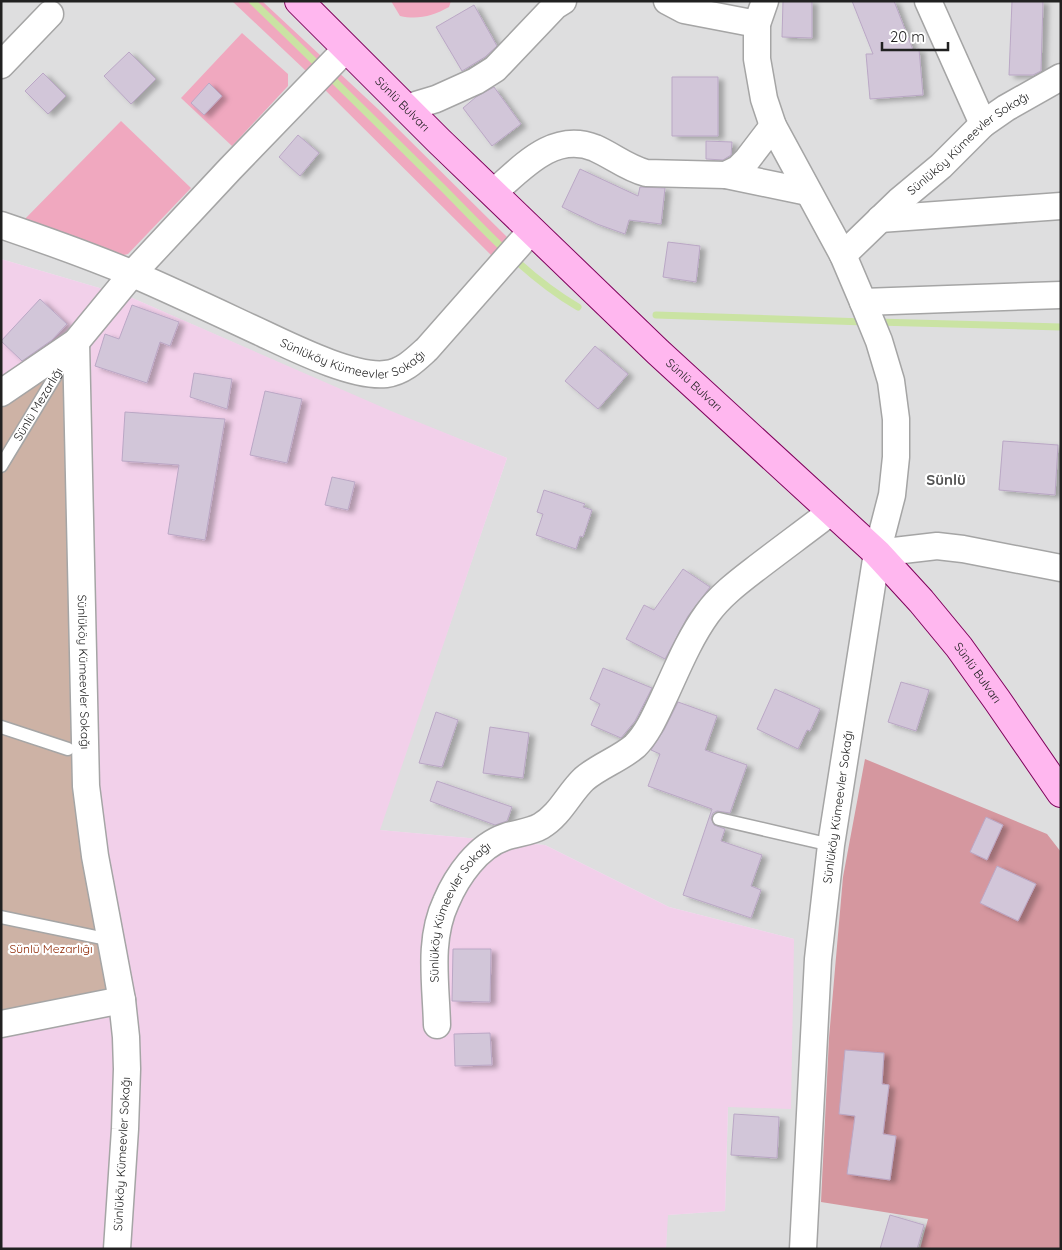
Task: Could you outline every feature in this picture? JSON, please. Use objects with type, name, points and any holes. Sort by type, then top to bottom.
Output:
[{"type":"main road","name":"Sünlü Bulvarı","points":[[299,1],[406,108],[658,352],[877,553],[921,601],[958,647],[1061,793]]},
{"type":"street","points":[[406,108],[436,99],[476,81],[495,69],[555,6],[563,1]]},
{"type":"street","points":[[667,1],[684,10],[761,12]]},
{"type":"street","points":[[928,1],[983,124]]},
{"type":"street","name":"Sünlüköy Kümeevler Sokağı","points":[[761,12],[758,58],[764,99],[773,126],[843,255],[863,302],[879,341],[891,381],[896,419],[896,457],[892,495],[877,553],[831,846],[818,959],[803,1249]]},
{"type":"street","points":[[1,65],[50,14]]},
{"type":"street","points":[[1,393],[76,342],[132,274],[346,49]]},
{"type":"street","name":"Sünlüköy Kümeevler Sokağı","points":[[843,255],[880,219],[941,166],[983,124],[1006,108],[1061,77]]},
{"type":"street","points":[[726,175],[738,169],[747,160],[773,126]]},
{"type":"street","points":[[493,193],[542,152],[557,146],[573,143],[594,148],[634,170],[646,173],[726,175],[808,192]]},
{"type":"street","name":"Sünlüköy Kümeevler Sokağı","points":[[880,219],[1061,206]]},
{"type":"street","name":"Sünlüköy Kümeevler Sokağı","points":[[1,225],[132,274],[307,354],[371,374],[386,374],[398,371],[412,363],[427,349],[532,230]]},
{"type":"street","points":[[863,302],[1061,294]]},
{"type":"street","name":"Sünlüköy Kümeevler Sokağı","points":[[76,342],[86,786],[95,856],[122,1000],[128,1068],[117,1249]]},
{"type":"street","name":"Sünlüköy Kümeevler Sokağı","points":[[437,1025],[435,942],[437,925],[446,901],[472,860],[485,847],[503,837],[540,827],[551,819],[586,778],[635,745],[653,720],[682,658],[708,613],[742,579],[832,511]]},
{"type":"street","points":[[877,553],[937,546],[963,549],[1061,568]]},
{"type":"street","points":[[1,1024],[122,1000]]},
{"type":"lane","name":"Sünlü Mezarlığı","points":[[1,466],[76,342]]},
{"type":"lane","points":[[1,727],[68,749]]},
{"type":"lane","points":[[719,819],[831,846]]},
{"type":"lane","points":[[1,917],[111,940]]},
{"type":"shaded area","points":[[1,1],[1061,1],[1061,1249],[666,1249],[667,1215],[725,1211],[728,1107],[794,939],[669,907],[545,845],[379,830],[507,458],[391,412],[130,297],[1,259]]},
{"type":"shaded area","points":[[232,1],[262,1],[378,109],[509,239],[494,258],[305,70]]},
{"type":"shaded area","points":[[391,1],[451,1],[449,7],[437,13],[413,18],[400,16]]},
{"type":"shaded area","points":[[242,33],[288,74],[288,86],[232,146],[181,98]]},
{"type":"shaded area","points":[[121,121],[191,188],[128,254],[112,258],[21,223]]},
{"type":"shaded area","points":[[865,759],[1047,834],[1061,852],[1061,1249],[920,1249],[928,1219],[821,1202],[829,1038],[843,877]]},
{"type":"green space","points":[[1,259],[130,297],[391,411],[507,458],[380,830],[545,845],[669,907],[794,939],[791,1109],[728,1107],[725,1211],[668,1215],[666,1249],[1,1249]]},
{"type":"green space","name":"Sünlü Mezarlığı","points":[[56,368],[67,382],[109,988],[1,1014],[1,405]]},
{"type":"building","points":[[783,1],[812,1],[812,38],[782,37]]},
{"type":"building","points":[[852,1],[894,1],[913,50],[919,49],[923,95],[870,99],[866,54],[873,54]]},
{"type":"building","points":[[1012,1],[1043,1],[1041,71],[1033,75],[1009,75]]},
{"type":"building","points":[[474,5],[497,46],[485,57],[462,71],[436,27]]},
{"type":"building","points":[[129,52],[156,79],[131,104],[104,76]]},
{"type":"building","points":[[43,73],[66,96],[48,114],[25,91]]},
{"type":"building","points":[[672,77],[718,77],[718,136],[672,136]]},
{"type":"building","points":[[209,83],[222,96],[204,115],[191,103]]},
{"type":"building","points":[[494,87],[521,124],[492,146],[463,108],[476,97]]},
{"type":"building","points":[[298,135],[319,153],[300,176],[279,157]]},
{"type":"building","points":[[706,141],[732,142],[731,155],[723,160],[706,159]]},
{"type":"building","points":[[580,169],[638,196],[640,187],[665,188],[661,224],[629,220],[625,234],[597,224],[562,207]]},
{"type":"building","points":[[668,242],[700,246],[696,282],[663,277]]},
{"type":"building","points":[[40,299],[67,324],[52,340],[22,361],[1,341]]},
{"type":"building","points":[[132,305],[179,322],[170,346],[160,342],[147,383],[95,366],[105,334],[119,339]]},
{"type":"building","points":[[595,346],[628,374],[598,409],[565,381]]},
{"type":"building","points":[[194,373],[232,379],[227,409],[190,397]]},
{"type":"building","points":[[265,391],[302,399],[287,463],[250,455]]},
{"type":"building","points":[[125,412],[225,419],[205,540],[168,534],[179,465],[122,461]]},
{"type":"building","points":[[1003,441],[1058,445],[1055,495],[999,490]]},
{"type":"building","points":[[332,477],[355,482],[348,510],[325,505]]},
{"type":"building","points":[[544,490],[585,504],[583,507],[592,510],[583,537],[580,536],[576,549],[536,535],[543,514],[537,512]]},
{"type":"building","points":[[683,569],[710,587],[688,616],[665,659],[626,639],[644,605],[654,610]]},
{"type":"building","points":[[603,668],[652,688],[635,721],[621,738],[591,725],[600,704],[590,699]]},
{"type":"building","points":[[901,682],[929,690],[916,731],[888,722]]},
{"type":"building","points":[[775,689],[820,709],[810,731],[807,730],[798,749],[757,729]]},
{"type":"building","points":[[678,702],[717,716],[705,750],[747,765],[730,813],[717,811],[713,813],[711,818],[714,825],[725,829],[721,841],[762,855],[751,886],[761,890],[751,918],[683,895],[712,809],[648,786],[660,754],[651,750],[664,730]]},
{"type":"building","points":[[436,712],[458,720],[442,767],[419,763]]},
{"type":"building","points":[[490,727],[529,733],[523,778],[483,773]]},
{"type":"building","points":[[437,781],[512,807],[507,821],[495,825],[430,801]]},
{"type":"building","points":[[986,817],[1003,825],[987,860],[970,852]]},
{"type":"building","points":[[997,866],[1036,884],[1018,921],[980,903]]},
{"type":"building","points":[[453,949],[491,949],[490,1002],[452,1001]]},
{"type":"building","points":[[490,1033],[492,1065],[455,1066],[454,1034]]},
{"type":"building","points":[[845,1050],[884,1053],[882,1084],[889,1085],[883,1134],[896,1136],[890,1180],[847,1174],[855,1116],[839,1114]]},
{"type":"building","points":[[734,1114],[779,1117],[777,1158],[731,1155]]},
{"type":"building","points":[[890,1215],[924,1225],[917,1249],[880,1249]]},
{"type":"waterway","points":[[252,1],[506,252],[541,282],[578,307]]},
{"type":"waterway","points":[[656,315],[865,322]]},
{"type":"waterway","points":[[876,322],[1061,327]]},
{"type":"district","name":"Sünlü","points":[[946,480]]}]
